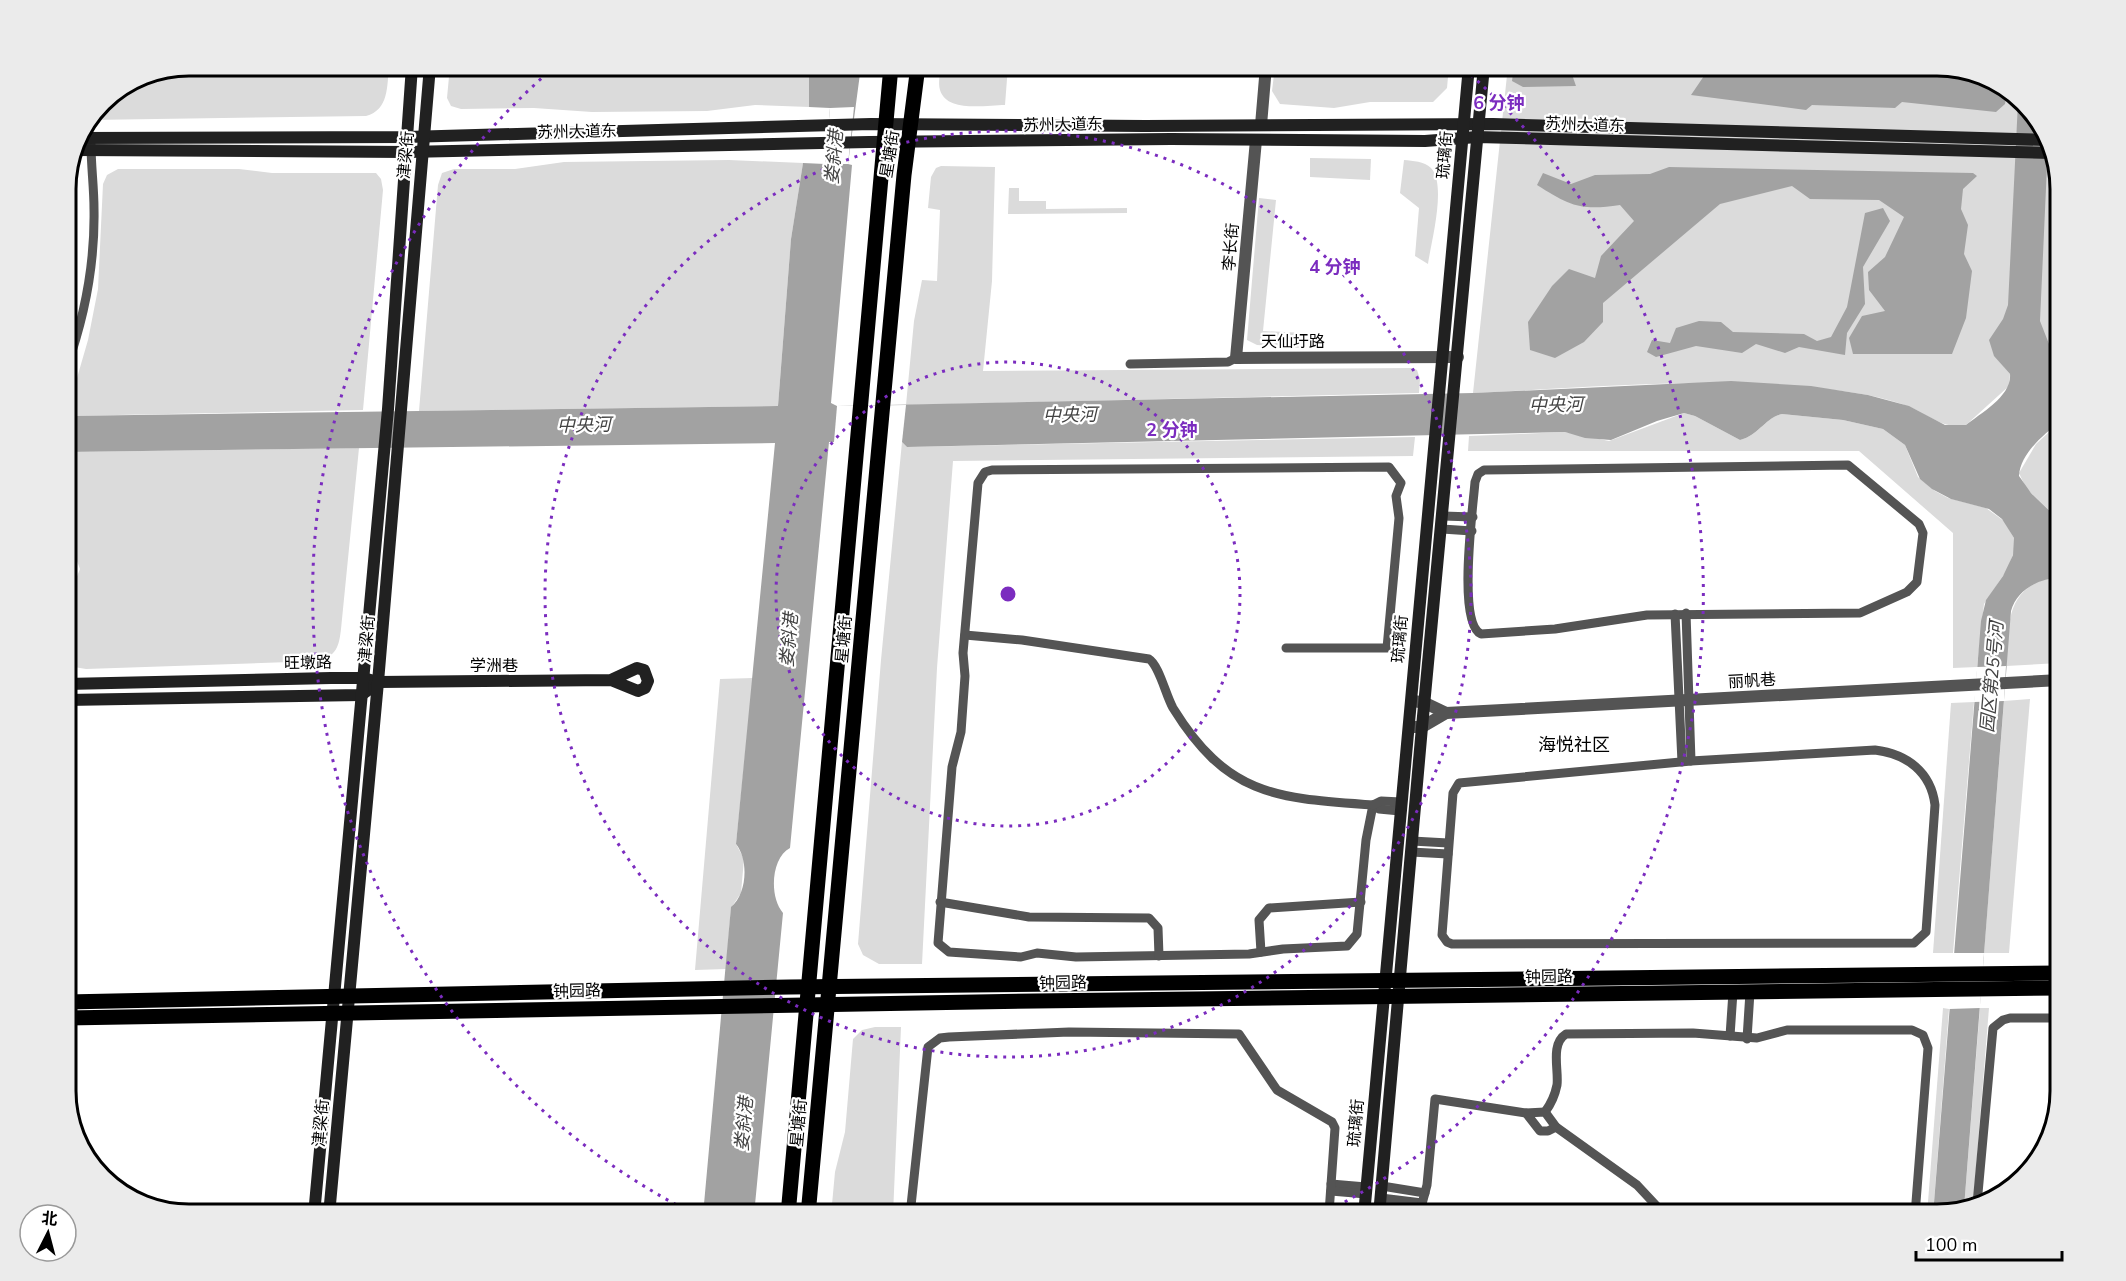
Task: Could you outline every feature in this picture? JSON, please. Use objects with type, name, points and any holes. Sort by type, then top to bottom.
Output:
[{"type":"main road","name":"琉璃街","points":[[1365,1204],[1468,76]]},
{"type":"main road","name":"琉璃街","points":[[1380,1204],[1483,76]]},
{"type":"main road","name":"津梁街","points":[[330,1204],[361,695],[388,409],[411,77]]},
{"type":"main road","name":"津梁街","points":[[341,995],[378,682],[429,77]]},
{"type":"main road","name":"星塘街","points":[[789,1204],[890,77]]},
{"type":"main road","name":"星塘街","points":[[809,1204],[882,405],[917,77]]},
{"type":"main road","name":"苏州大道东","points":[[87,142],[423,137],[828,124],[1479,124],[2013,146],[2043,152]]},
{"type":"main road","name":"苏州大道东","points":[[87,142],[407,152],[884,142],[1425,141],[1477,137],[2013,146],[2039,141]]},
{"type":"main road","name":"旺墩路","points":[[77,684],[363,678],[378,682]]},
{"type":"main road","name":"学洲巷","points":[[378,682],[610,680]]},
{"type":"main road","points":[[361,695],[378,682]]},
{"type":"main road","name":"旺墩路","points":[[77,700],[361,695]]},
{"type":"main road","name":"钟园路","points":[[1982,981],[2050,974]]},
{"type":"main road","name":"钟园路","points":[[77,1002],[829,986],[1400,980],[1982,981],[2050,987]]},
{"type":"main road","name":"钟园路","points":[[77,1018],[774,1005],[1750,992],[1951,981]]},
{"type":"main road","name":"津梁街","points":[[315,1204],[340,1012]]},
{"type":"street","points":[[1258,125],[1260,76]]},
{"type":"street","points":[[1258,125],[1265,76]]},
{"type":"street","name":"李长街","points":[[1236,358],[1256,140]]},
{"type":"street","points":[[77,338],[88,281],[94,211],[86,144]]},
{"type":"street","name":"天仙圩路","points":[[1130,364],[1228,362],[1236,358],[1458,357]]},
{"type":"street","points":[[1845,465],[1852,467],[1922,529],[1917,582],[1906,592],[1860,613],[1686,613],[1647,615],[1555,629],[1477,632],[1471,624],[1468,610],[1473,517],[1475,482],[1478,474],[1492,468],[1845,465]]},
{"type":"street","points":[[1286,648],[1387,648],[1399,518],[1396,496],[1401,483],[1389,467],[992,470],[985,472],[978,483],[965,635],[961,732],[952,767],[940,902],[938,939],[941,948],[949,952],[1021,957],[1037,953],[1076,957],[1261,952],[1347,946],[1357,934],[1366,840],[1372,805]]},
{"type":"street","points":[[1443,516],[1473,517]]},
{"type":"street","points":[[1442,529],[1472,531]]},
{"type":"street","points":[[1683,700],[1686,613]]},
{"type":"street","points":[[1675,614],[1686,761]]},
{"type":"street","points":[[965,635],[1022,640],[1149,659],[1155,663],[1169,700],[1187,729],[1234,777],[1253,788],[1281,795],[1372,805],[1381,801],[1400,807]]},
{"type":"street","name":"丽帆巷","points":[[1422,727],[1446,713],[2050,681]]},
{"type":"street","name":"丽帆巷","points":[[1410,701],[1425,703],[1446,713]]},
{"type":"street","points":[[1407,727],[1422,727]]},
{"type":"street","points":[[1875,750],[1901,756],[1915,765],[1933,792],[1935,805],[1923,937],[1914,943],[1452,944],[1443,939],[1441,930],[1449,843],[1453,793],[1459,783],[1464,781],[1686,761],[1875,750]]},
{"type":"street","points":[[1412,846],[1449,843]]},
{"type":"street","points":[[1412,846],[1448,854]]},
{"type":"street","points":[[940,902],[1029,917],[1149,918],[1158,928],[1159,956]]},
{"type":"street","points":[[1261,952],[1259,920],[1269,908],[1360,902]]},
{"type":"street","points":[[1730,1036],[1733,992]]},
{"type":"street","points":[[1747,1039],[1750,992]]},
{"type":"street","points":[[1978,1197],[1993,1028],[1997,1023],[2010,1018],[2050,1018]]},
{"type":"street","points":[[1545,1112],[1556,1086],[1557,1048],[1559,1041],[1566,1034],[1693,1033],[1747,1039],[1787,1030],[1912,1030],[1923,1035],[1928,1048],[1916,1204]]},
{"type":"street","points":[[911,1204],[925,1054],[933,1042],[950,1037],[1069,1032],[1239,1035],[1277,1090],[1332,1122],[1336,1134],[1330,1204]]},
{"type":"street","points":[[1381,1192],[1422,1203],[1435,1099],[1526,1113],[1545,1112]]},
{"type":"street","points":[[1545,1112],[1556,1127],[1637,1185],[1655,1204]]},
{"type":"street","points":[[1526,1113],[1540,1131],[1548,1131],[1556,1127]]},
{"type":"street","points":[[1331,1188],[1366,1190]]},
{"type":"street","points":[[1381,1192],[1425,1193]]},
{"type":"shaded area","points":[[1274,76],[1448,76],[1447,88],[1433,102],[1370,102],[1334,108],[1280,104],[1272,91]]},
{"type":"shaded area","points":[[1507,76],[1951,77],[1980,85],[2011,104],[2022,115],[2038,139],[2044,153],[2049,182],[2049,357],[1998,360],[2010,374],[2009,386],[1966,425],[1944,424],[1890,400],[1819,388],[1720,383],[1621,385],[1473,393]]},
{"type":"shaded area","points":[[182,77],[388,77],[383,103],[374,113],[366,116],[101,120],[121,100],[146,85],[160,80]]},
{"type":"shaded area","points":[[449,77],[809,77],[809,107],[755,105],[707,111],[592,112],[534,108],[461,109],[451,106],[447,98]]},
{"type":"shaded area","points":[[940,77],[1007,77],[1005,105],[968,106],[950,102],[940,90]]},
{"type":"shaded area","points":[[1310,158],[1371,159],[1370,180],[1310,177]]},
{"type":"shaded area","points":[[729,160],[803,163],[791,239],[778,406],[419,411],[438,185],[442,173],[454,169],[515,169],[564,162]]},
{"type":"shaded area","points":[[1404,160],[1425,164],[1436,176],[1438,200],[1428,264],[1415,256],[1419,208],[1400,193]]},
{"type":"shaded area","points":[[941,166],[995,167],[992,281],[983,371],[1413,368],[1417,370],[1420,379],[1419,393],[906,405],[914,321],[922,280],[937,281],[940,210],[928,208],[931,177],[936,168]]},
{"type":"shaded area","points":[[118,169],[239,169],[272,173],[376,173],[381,179],[383,190],[363,410],[77,416],[77,378],[88,340],[98,289],[103,184],[107,175]]},
{"type":"shaded area","points":[[1009,188],[1019,188],[1019,201],[1046,201],[1046,209],[1127,208],[1127,213],[1008,214]]},
{"type":"shaded area","points":[[1259,198],[1276,200],[1263,331],[1305,333],[1301,348],[1257,345],[1247,340]]},
{"type":"shaded area","points":[[1684,413],[1695,416],[1740,440],[1752,435],[1771,419],[1782,414],[1843,420],[1883,429],[1905,445],[1918,477],[1935,491],[1948,498],[1986,508],[2004,521],[2014,538],[2014,552],[2007,570],[1984,604],[1977,667],[1953,668],[1953,533],[1859,451],[1468,451],[1469,436],[1565,432],[1609,441]]},
{"type":"shaded area","points":[[2049,432],[2049,511],[2026,488],[2019,473],[2036,444]]},
{"type":"shaded area","points":[[1415,437],[1413,456],[953,461],[937,668],[922,964],[879,964],[863,955],[858,944],[881,660],[902,442],[907,447]]},
{"type":"shaded area","points":[[359,448],[340,635],[336,650],[318,661],[77,668],[77,576],[80,569],[77,561],[77,452]]},
{"type":"shaded area","points":[[2049,578],[2050,664],[2006,666],[2012,613],[2023,592],[2033,584]]},
{"type":"shaded area","points":[[753,678],[736,844],[744,859],[741,893],[731,908],[726,969],[695,970],[720,679]]},
{"type":"shaded area","points":[[2030,699],[2009,953],[1984,953],[2004,701]]},
{"type":"shaded area","points":[[1974,702],[1953,953],[1933,953],[1951,703]]},
{"type":"shaded area","points":[[1943,1008],[1949,1009],[1934,1204],[1928,1204]]},
{"type":"shaded area","points":[[1980,1008],[1989,1008],[1974,1198],[1965,1201]]},
{"type":"shaded area","points":[[875,1027],[901,1027],[893,1204],[832,1204],[835,1172],[845,1132],[853,1039],[862,1030]]},
{"type":"water","points":[[1513,76],[1573,76],[1576,86],[1523,87],[1512,81]]},
{"type":"water","points":[[1704,76],[1937,76],[1966,80],[1980,85],[2006,100],[2005,104],[1996,112],[1902,102],[1895,108],[1812,105],[1806,110],[1691,95]]},
{"type":"water","points":[[809,77],[860,77],[848,164],[852,165],[831,403],[837,406],[1473,393],[1731,381],[1811,386],[1868,395],[1909,406],[1945,425],[1966,425],[2001,397],[2009,382],[2010,374],[1994,356],[1989,340],[2003,319],[2008,305],[2018,111],[2038,139],[2047,167],[2040,321],[2049,344],[2049,431],[2028,452],[2020,468],[2019,476],[2031,493],[2049,511],[2049,579],[2024,591],[2014,603],[2011,611],[1965,1201],[1934,1204],[1981,621],[1986,600],[2003,576],[2013,555],[2014,538],[2002,519],[1989,509],[1951,499],[1932,489],[1920,479],[1905,445],[1883,429],[1843,420],[1782,414],[1771,419],[1752,435],[1740,440],[1695,416],[1684,413],[1657,421],[1611,440],[1585,438],[1565,432],[907,447],[902,442],[829,442],[790,848],[779,860],[774,878],[776,897],[783,913],[755,1204],[704,1204],[731,907],[740,894],[744,877],[743,859],[736,844],[775,443],[77,452],[77,416],[778,406],[791,239],[803,163],[825,164],[830,108],[809,107]]},
{"type":"water","points":[[1669,167],[1973,173],[1977,176],[1963,189],[1961,209],[1968,225],[1964,254],[1972,271],[1966,318],[1952,354],[1853,354],[1849,338],[1862,316],[1885,311],[1869,290],[1868,272],[1885,257],[1904,217],[1879,200],[1810,199],[1792,186],[1720,204],[1603,303],[1603,322],[1584,342],[1555,358],[1530,350],[1528,322],[1552,286],[1569,269],[1595,278],[1601,256],[1634,221],[1620,205],[1585,207],[1558,198],[1537,185],[1543,173],[1571,184],[1595,175],[1650,174]]},
{"type":"water","points":[[1883,208],[1890,221],[1863,267],[1865,304],[1847,333],[1845,355],[1799,347],[1785,353],[1756,344],[1742,353],[1696,346],[1656,357],[1647,352],[1652,340],[1670,343],[1676,328],[1699,321],[1721,322],[1733,332],[1804,334],[1817,341],[1831,337],[1847,307],[1865,213]]},
{"type":"pier","points":[[854,107],[848,164],[825,164],[830,108]]},
{"type":"pier","points":[[906,405],[902,442],[834,442],[837,406]]},
{"type":"pier","points":[[2006,666],[2004,701],[1974,702],[1977,667]]},
{"type":"pier","points":[[1953,953],[1984,953],[1980,1008],[1949,1009]]},
{"type":"district","name":"海悦社区","points":[[1574,745]]},
{"type":"water label","name":"娄斜港","points":[[834,157]]},
{"type":"water label","name":"中央河","points":[[1556,405]]},
{"type":"water label","name":"中央河","points":[[1070,415]]},
{"type":"water label","name":"中央河","points":[[584,425]]},
{"type":"water label","name":"娄斜港","points":[[789,640]]},
{"type":"water label","name":"园区第25号河","points":[[1992,677]]},
{"type":"water label","name":"娄斜港","points":[[744,1124]]}]
